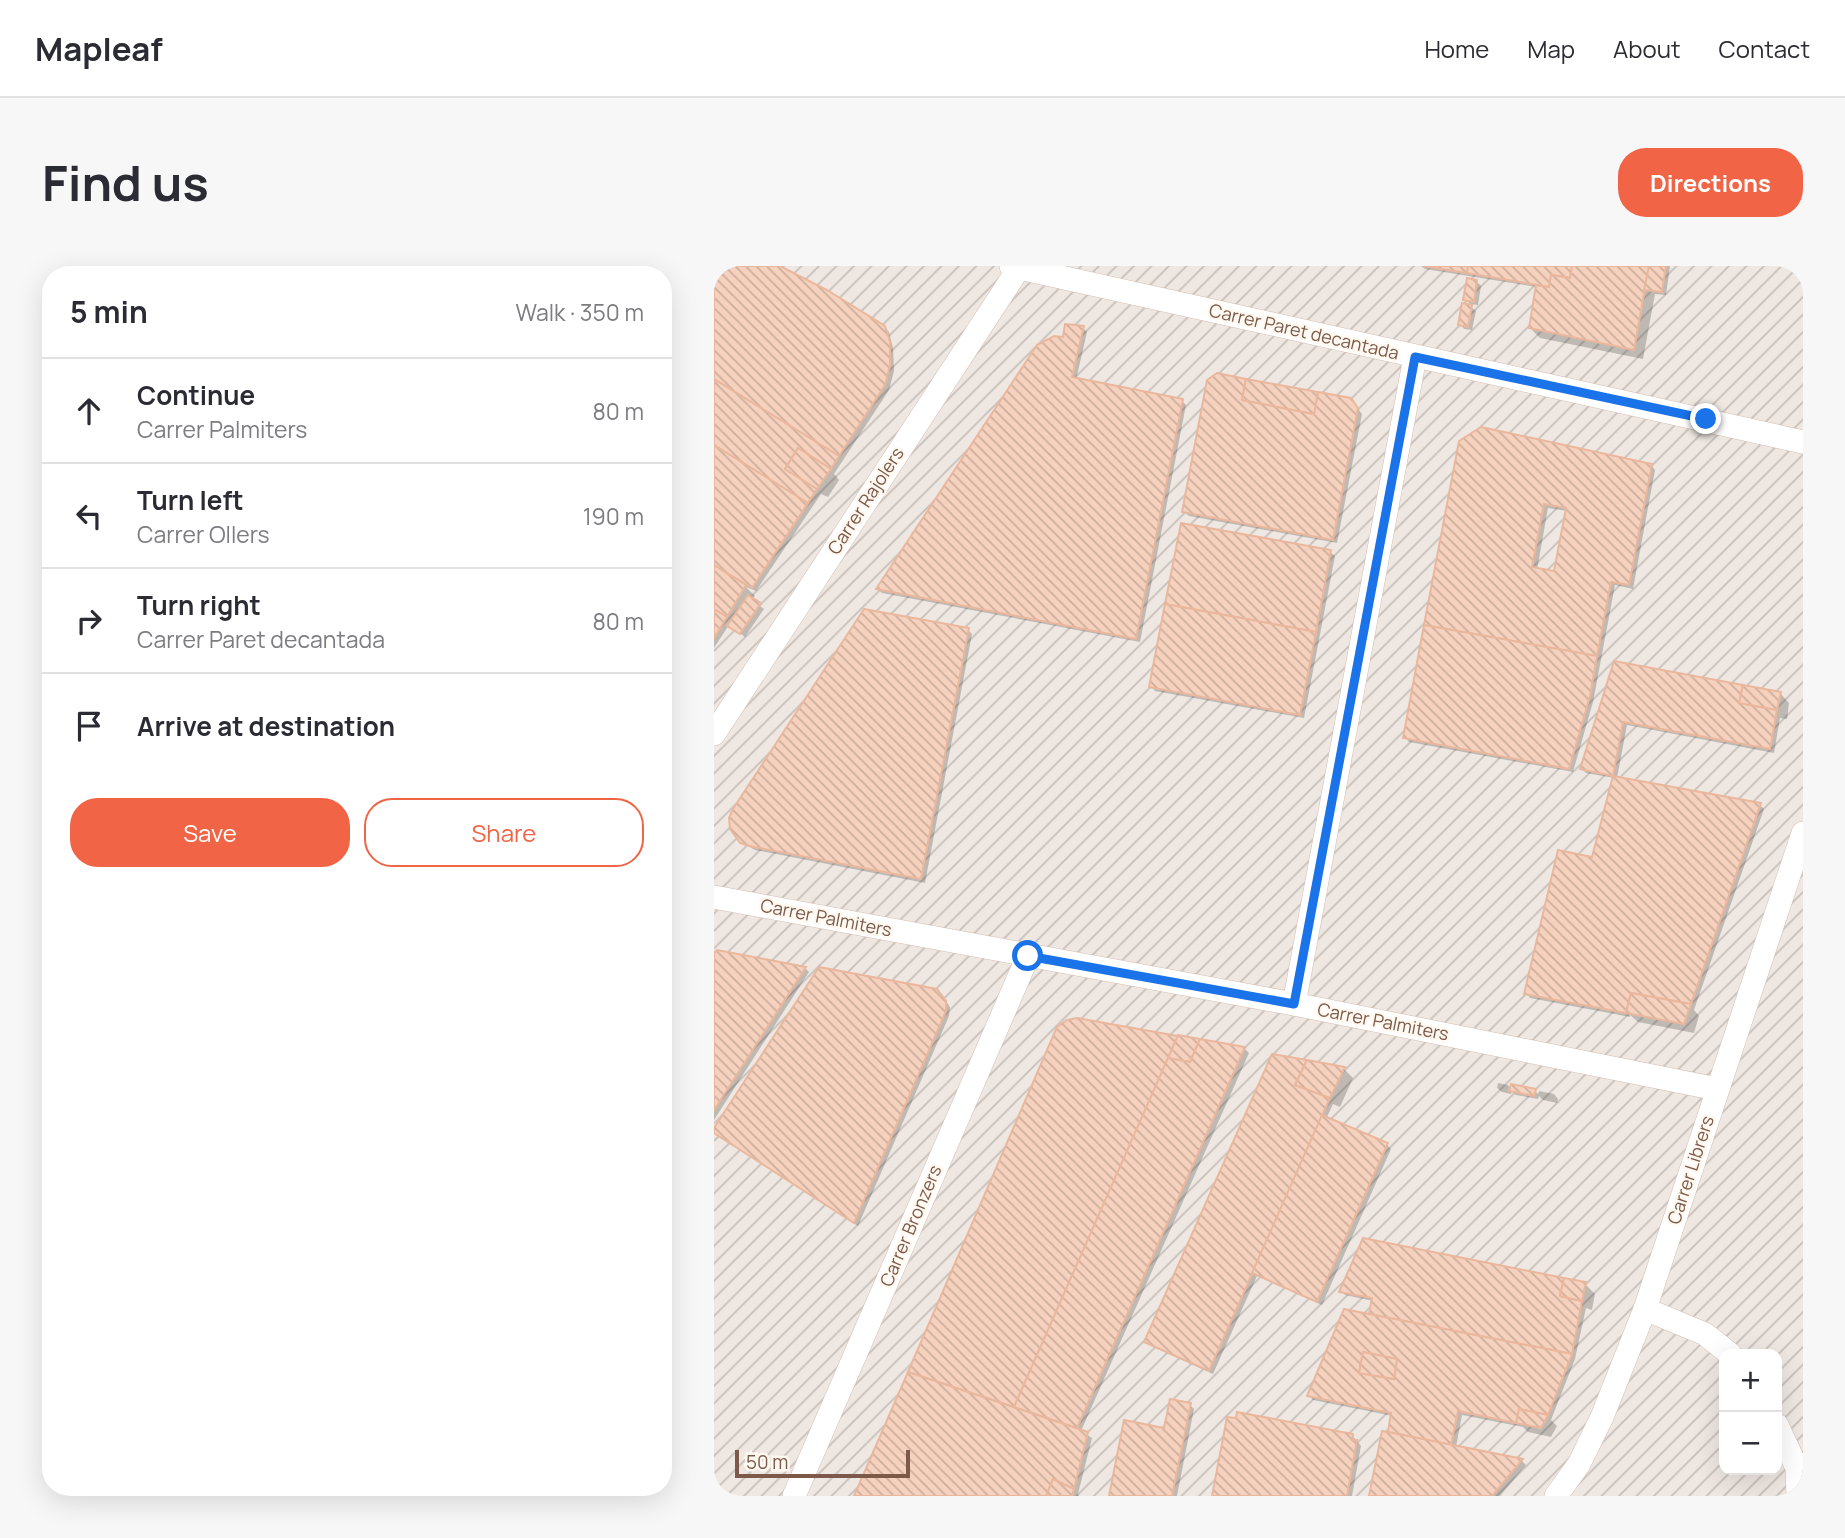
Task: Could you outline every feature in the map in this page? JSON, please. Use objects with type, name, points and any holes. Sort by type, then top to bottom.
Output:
[{"type":"street","name":"Carrer Paret decantada","points":[[1015,267],[1803,442]]},
{"type":"street","name":"Carrer Rajolers","points":[[714,734],[1015,267]]},
{"type":"street","points":[[1294,1004],[1415,357]]},
{"type":"street","name":"Carrer Librers","points":[[1556,1496],[1579,1464],[1602,1417],[1645,1310],[1803,833]]},
{"type":"street","name":"Carrer Palmiters","points":[[716,896],[1294,1004],[1717,1089]]},
{"type":"street","name":"Carrer Bronzers","points":[[794,1496],[1028,956]]},
{"type":"street","points":[[1645,1310],[1705,1334],[1724,1349]]},
{"type":"street","points":[[1782,1436],[1797,1468],[1798,1496]]},
{"type":"shaded area","points":[[714,266],[1803,266],[1803,1496],[714,1496]]},
{"type":"building","points":[[727,266],[780,266],[827,290],[885,326],[890,342],[890,366],[885,385],[839,456],[714,379],[714,283]]},
{"type":"building","points":[[1423,266],[1468,266],[1467,273]]},
{"type":"building","points":[[1468,266],[1572,266],[1570,278],[1551,275],[1549,287],[1467,273]]},
{"type":"building","points":[[1572,266],[1649,266],[1634,350],[1529,328],[1536,285],[1549,287],[1551,275],[1570,278]]},
{"type":"building","points":[[1649,266],[1666,266],[1662,292],[1644,290]]},
{"type":"building","points":[[1467,278],[1477,280],[1474,302],[1463,300]]},
{"type":"building","points":[[1462,303],[1472,305],[1468,327],[1458,325]]},
{"type":"building","points":[[1065,324],[1084,326],[1072,377],[1183,399],[1136,639],[876,589],[1037,345],[1054,336],[1063,337]]},
{"type":"building","points":[[1217,373],[1246,379],[1242,400],[1314,414],[1318,392],[1351,398],[1358,408],[1333,540],[1182,512],[1207,380]]},
{"type":"building","points":[[714,379],[839,456],[831,469],[798,448],[785,469],[817,489],[808,503],[714,445]]},
{"type":"building","points":[[1246,379],[1318,392],[1314,414],[1242,400]]},
{"type":"building","points":[[1481,427],[1652,464],[1629,585],[1611,582],[1597,656],[1424,625],[1459,441]],"holes":[[[1544,504],[1566,508],[1554,571],[1532,567]]]},
{"type":"building","points":[[714,445],[808,503],[752,588],[714,565]]},
{"type":"building","points":[[798,448],[831,469],[817,489],[785,469]]},
{"type":"building","points":[[1181,523],[1331,550],[1316,632],[1165,604]]},
{"type":"building","points":[[714,565],[746,585],[727,617],[714,609]]},
{"type":"building","points":[[748,595],[761,603],[740,634],[727,626]]},
{"type":"building","points":[[1165,604],[1316,632],[1300,715],[1149,687]]},
{"type":"building","points":[[714,609],[727,617],[714,638]]},
{"type":"building","points":[[864,609],[969,628],[921,879],[749,846],[740,843],[730,829],[729,818],[733,809]]},
{"type":"building","points":[[1424,625],[1597,656],[1590,696],[1569,769],[1403,738]]},
{"type":"building","points":[[1614,661],[1743,685],[1739,703],[1777,710],[1770,749],[1623,722],[1613,776],[1580,769]]},
{"type":"building","points":[[1743,685],[1781,692],[1777,710],[1739,703]]},
{"type":"building","points":[[1613,776],[1761,803],[1691,1004],[1631,993],[1626,1013],[1524,994],[1558,850],[1592,857]]},
{"type":"building","points":[[717,950],[806,967],[714,1110],[714,954]]},
{"type":"building","points":[[819,967],[937,989],[946,1001],[946,1011],[854,1223],[714,1133],[714,1128]]},
{"type":"building","points":[[1631,993],[1691,1004],[1684,1024],[1626,1013]]},
{"type":"building","points":[[1077,1018],[1178,1036],[1014,1407],[908,1372],[1057,1027],[1067,1020]]},
{"type":"building","points":[[1178,1035],[1200,1039],[1190,1062],[1168,1058]]},
{"type":"building","points":[[1200,1039],[1245,1047],[1077,1428],[1014,1407],[1168,1058],[1190,1062]]},
{"type":"building","points":[[1272,1054],[1307,1060],[1295,1085],[1330,1098],[1209,1371],[1144,1342]]},
{"type":"building","points":[[1307,1060],[1345,1067],[1330,1098],[1295,1085]]},
{"type":"building","points":[[1511,1084],[1536,1089],[1534,1096],[1509,1091]]},
{"type":"building","points":[[1322,1115],[1388,1143],[1317,1302],[1252,1273]]},
{"type":"building","points":[[1363,1238],[1564,1278],[1560,1296],[1582,1301],[1572,1354],[1369,1314],[1372,1298],[1339,1292]]},
{"type":"building","points":[[1564,1278],[1586,1282],[1582,1301],[1560,1296]]},
{"type":"building","points":[[1344,1309],[1572,1354],[1548,1415],[1519,1409],[1516,1423],[1458,1411],[1451,1445],[1388,1432],[1391,1413],[1307,1396]],"holes":[[[1363,1352],[1397,1359],[1394,1379],[1359,1373]]]},
{"type":"building","points":[[1363,1352],[1397,1359],[1394,1379],[1359,1373]]},
{"type":"building","points":[[908,1372],[1088,1432],[1074,1489],[1053,1479],[1046,1496],[854,1496]]},
{"type":"building","points":[[1170,1399],[1191,1403],[1172,1496],[1109,1496],[1124,1420],[1164,1428]]},
{"type":"building","points":[[1519,1409],[1548,1415],[1541,1428],[1516,1423]]},
{"type":"building","points":[[1237,1412],[1353,1434],[1352,1440],[1357,1440],[1347,1496],[1212,1496],[1227,1417],[1236,1418]]},
{"type":"building","points":[[1382,1431],[1523,1459],[1492,1496],[1369,1496]]},
{"type":"building","points":[[1053,1479],[1074,1489],[1072,1496],[1046,1496]]},
{"type":"route","points":[[1028,956],[1294,1004],[1415,357],[1706,419]]}]
